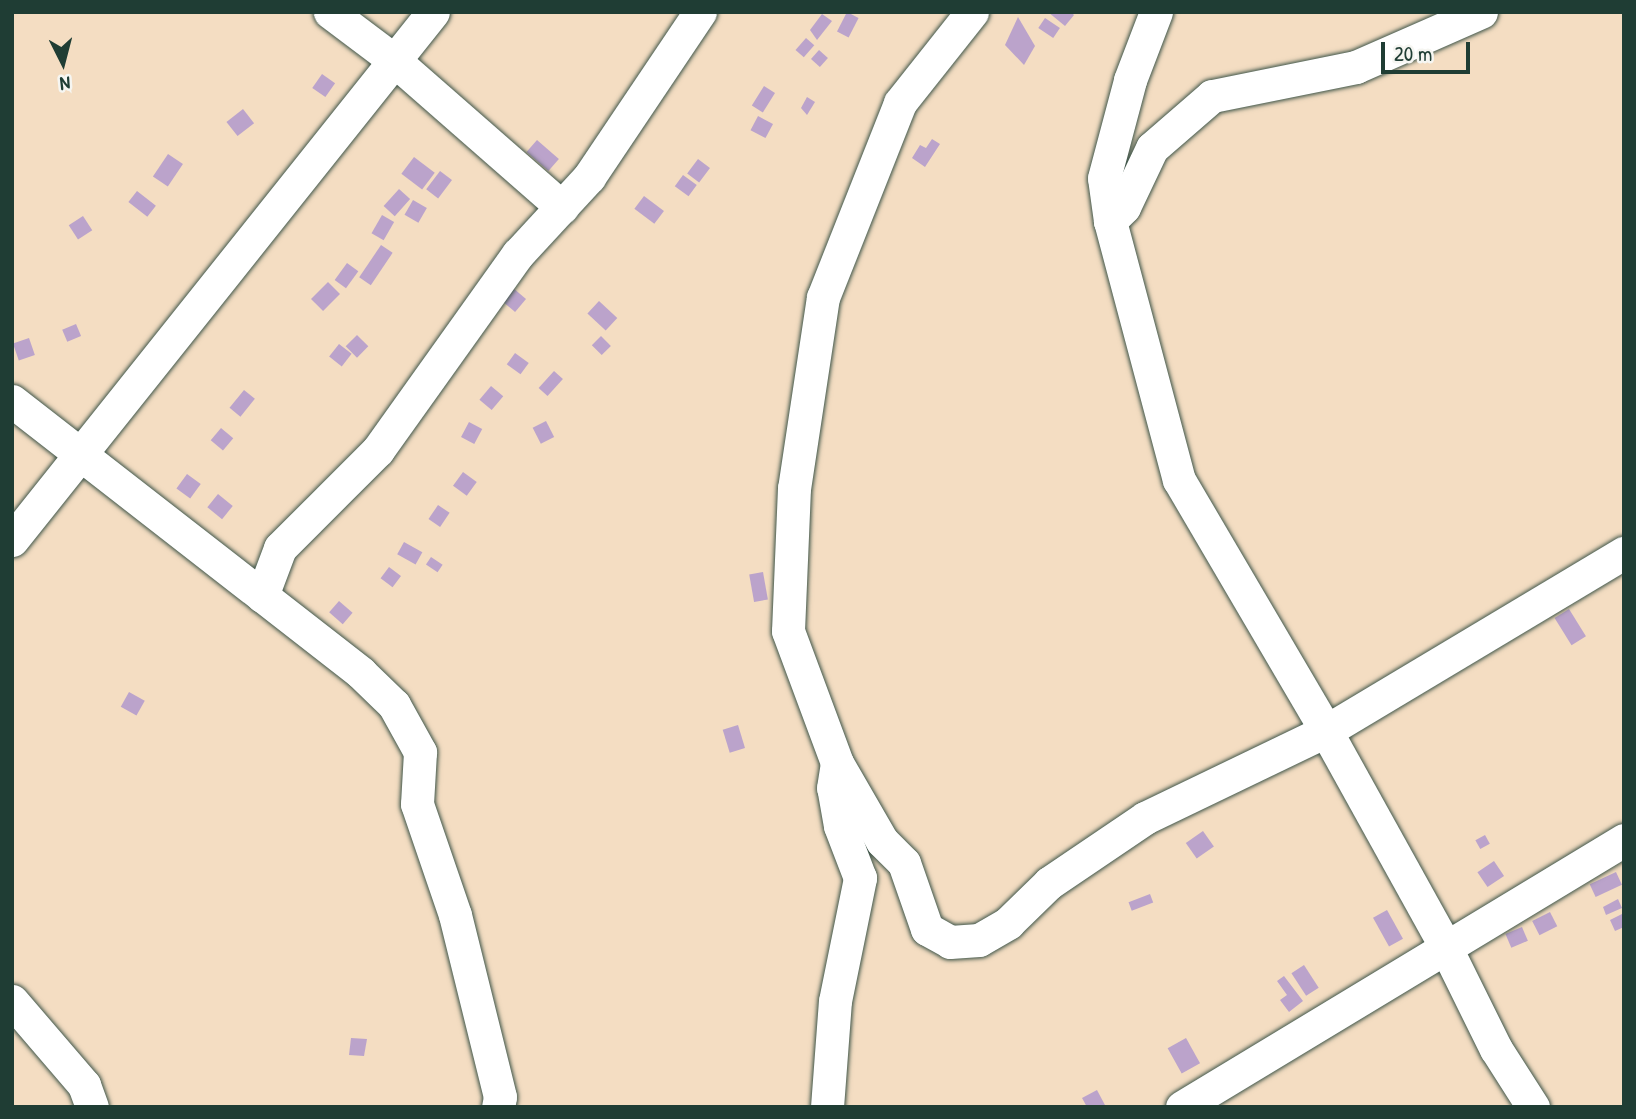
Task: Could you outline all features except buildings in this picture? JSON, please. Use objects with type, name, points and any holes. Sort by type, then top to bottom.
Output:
[{"type":"street","points":[[330,12],[395,61],[562,207]]},
{"type":"street","points":[[12,540],[432,12]]},
{"type":"street","points":[[262,596],[280,548],[378,450],[518,254],[589,177],[700,12]]},
{"type":"street","points":[[972,12],[900,103],[823,297],[794,488],[788,631],[837,763],[883,841],[904,863],[927,929],[950,943],[979,940],[1008,923],[1049,883],[1145,818],[1326,731],[1624,553]]},
{"type":"street","points":[[1156,12],[1130,80],[1104,178],[1110,221],[1179,480],[1326,731],[1445,946],[1496,1049],[1533,1107]]},
{"type":"street","points":[[1110,221],[1124,207],[1152,148],[1212,96],[1356,67],[1481,12]]},
{"type":"street","points":[[12,401],[362,673],[394,705],[420,752],[417,804],[455,915],[500,1097],[498,1107]]},
{"type":"street","points":[[827,1107],[835,1001],[860,878],[840,826],[834,788],[837,763]]},
{"type":"street","points":[[1182,1107],[1624,840]]},
{"type":"street","points":[[12,1001],[84,1085],[92,1107]]}]
